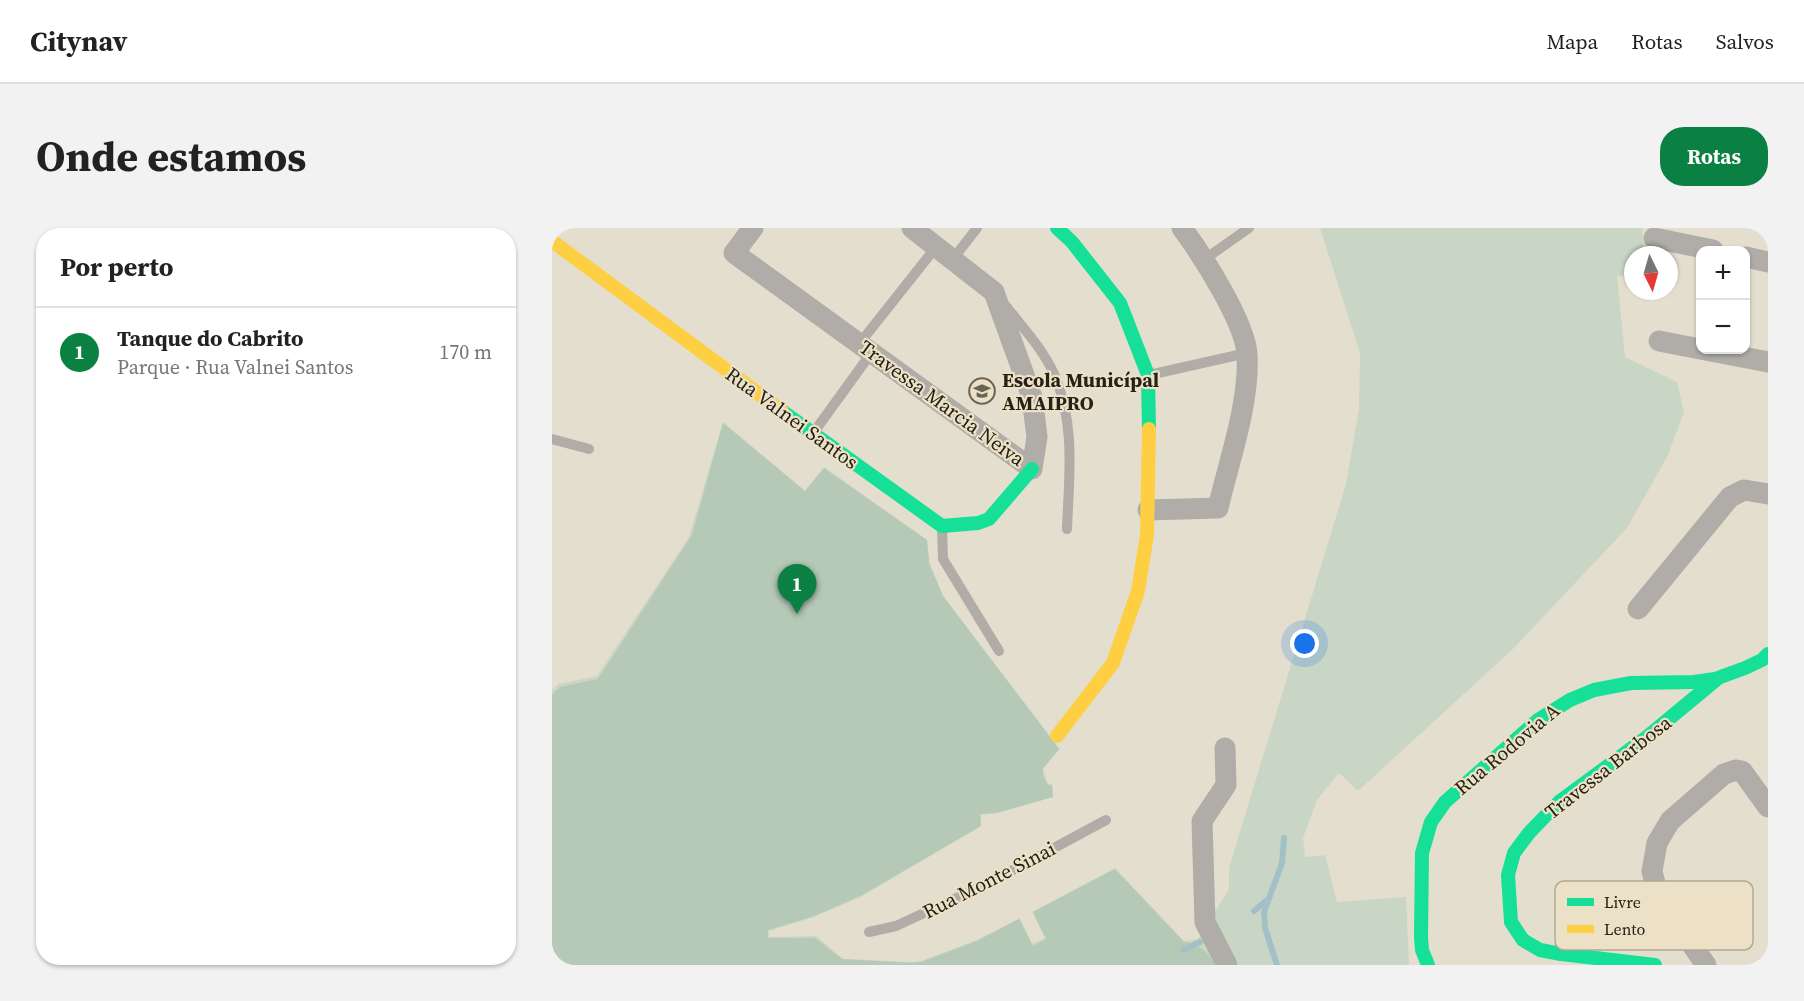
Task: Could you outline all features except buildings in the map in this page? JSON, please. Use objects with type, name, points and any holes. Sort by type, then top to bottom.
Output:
[{"type":"street","name":"Travessa Marcia Neiva","points":[[753,228],[734,253],[1032,469],[1037,437],[1032,398],[994,292]]},
{"type":"street","points":[[912,228],[994,292]]},
{"type":"street","points":[[1057,228],[1072,242],[1120,303],[1148,375],[1150,448],[1147,536],[1138,591],[1113,663],[1057,736]]},
{"type":"street","points":[[1148,510],[1218,508],[1244,398],[1247,352],[1238,325],[1205,259],[1182,228]]},
{"type":"street","points":[[1654,238],[1696,247]]},
{"type":"street","name":"Rua Valnei Santos","points":[[552,241],[813,434],[942,526]]},
{"type":"street","points":[[1750,258],[1768,262]]},
{"type":"street","points":[[1659,341],[1696,348]]},
{"type":"street","points":[[1726,354],[1768,362]]},
{"type":"street","points":[[942,526],[978,523],[989,519],[1032,469]]},
{"type":"street","points":[[1638,609],[1730,496],[1744,490],[1768,494]]},
{"type":"street","name":"Rua Rodovia A","points":[[1428,965],[1422,950],[1421,937],[1423,846],[1428,828],[1445,802],[1538,720],[1569,699],[1614,684],[1717,679],[1762,660],[1768,654]]},
{"type":"street","name":"Travessa Barbosa","points":[[1654,965],[1540,950],[1523,940],[1511,922],[1508,875],[1514,853],[1529,833],[1559,802],[1647,737],[1717,679]]},
{"type":"street","points":[[1225,748],[1226,785],[1202,821],[1205,922],[1227,965]]},
{"type":"street","points":[[1654,881],[1652,871],[1657,843],[1670,821],[1724,774],[1736,770],[1742,771],[1768,807]]},
{"type":"street","points":[[1696,950],[1706,965]]},
{"type":"lane","points":[[813,434],[866,348],[944,253],[977,228]]},
{"type":"lane","points":[[1205,259],[1249,228]]},
{"type":"lane","points":[[994,292],[1035,343],[1053,373],[1066,410],[1070,448],[1067,530]]},
{"type":"lane","points":[[1148,375],[1247,352]]},
{"type":"lane","points":[[552,439],[589,448]]},
{"type":"lane","points":[[942,526],[942,559],[999,651]]},
{"type":"lane","name":"Rua Monte Sinai","points":[[869,932],[896,926],[991,882],[1106,820]]},
{"type":"green space","points":[[1320,228],[1642,228],[1643,246],[1624,246],[1624,276],[1617,276],[1625,357],[1677,382],[1684,412],[1668,455],[1627,528],[1513,649],[1358,791],[1339,773],[1317,800],[1303,838],[1305,857],[1325,855],[1337,902],[1406,897],[1409,965],[552,965],[552,690],[559,684],[597,676],[689,537],[723,422],[805,491],[824,467],[927,540],[930,563],[943,596],[1060,749],[1043,769],[1048,784],[1052,784],[1053,797],[997,813],[981,815],[981,826],[861,897],[814,917],[769,931],[769,937],[816,936],[843,959],[912,962],[921,961],[977,940],[1020,918],[1032,944],[1045,938],[1032,912],[1115,868],[1184,941],[1198,939],[1229,889],[1229,868],[1346,484],[1359,409],[1360,353]]},
{"type":"green space","points":[[723,423],[805,491],[824,468],[927,540],[929,564],[943,596],[1059,749],[1043,768],[1043,776],[1048,785],[1052,785],[1053,797],[997,813],[980,814],[981,826],[860,896],[814,916],[768,930],[768,938],[815,938],[842,959],[912,963],[921,962],[977,941],[1019,919],[1033,946],[1046,939],[1033,912],[1115,869],[1184,942],[1203,949],[1216,965],[552,965],[552,695],[560,687],[598,679],[692,535]]},
{"type":"waterway","points":[[1277,965],[1265,928],[1264,912],[1282,863],[1284,838]]},
{"type":"waterway","points":[[1254,911],[1267,900]]},
{"type":"waterway","points":[[1183,950],[1200,942]]},
{"type":"traffic: fast","points":[[1057,228],[1072,242],[1120,303],[1148,375],[1149,429]]},
{"type":"traffic: fast","points":[[782,411],[942,526],[978,523],[989,519],[1032,469]]},
{"type":"traffic: fast","points":[[1428,965],[1422,950],[1421,937],[1422,853],[1431,822],[1445,802],[1538,720],[1570,700],[1594,690],[1631,683],[1694,682],[1715,679],[1762,660],[1768,654]]},
{"type":"traffic: fast","points":[[1655,965],[1561,954],[1540,950],[1523,940],[1511,922],[1508,875],[1514,853],[1529,833],[1559,802],[1647,737],[1717,679]]},
{"type":"traffic: slow","points":[[552,241],[782,411]]},
{"type":"traffic: slow","points":[[1057,736],[1113,663],[1138,591],[1147,535],[1149,429]]},
{"type":"place","name":"Escola Municípal AMAIPRO","points":[[982,391]]},
{"type":"place","name":"Tanque do Cabrito","points":[[797,614]]}]
